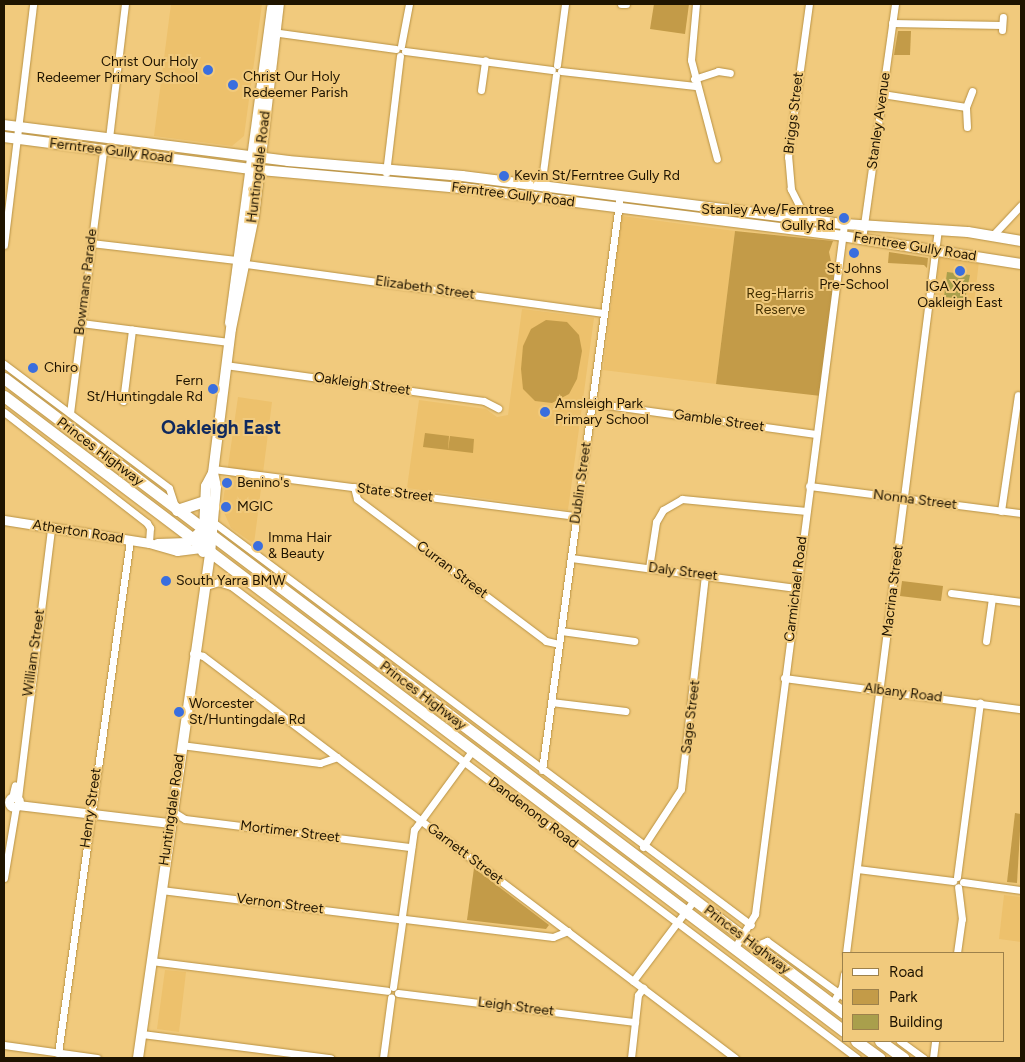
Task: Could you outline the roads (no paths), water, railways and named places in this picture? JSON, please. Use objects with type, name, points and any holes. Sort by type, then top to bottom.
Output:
[{"type":"highway","name":"Princes Highway","points":[[4,378],[842,1012]]},
{"type":"highway","name":"Princes Highway","points":[[4,396],[190,540],[206,555],[251,586],[842,1030]]},
{"type":"highway","points":[[177,510],[204,501]]},
{"type":"highway","points":[[857,1042],[877,1058]]},
{"type":"highway","points":[[881,1042],[903,1058]]},
{"type":"main road","name":"Huntingdale Road","points":[[206,555],[202,529],[204,501],[213,471],[225,365],[272,32],[273,4]]},
{"type":"main road","name":"Huntingdale Road","points":[[272,32],[279,4]]},
{"type":"main road","name":"Ferntree Gully Road","points":[[4,125],[255,157],[387,169],[844,224],[938,229],[1021,242]]},
{"type":"main road","name":"Ferntree Gully Road","points":[[4,137],[254,170],[385,181],[619,208],[842,236],[1021,264]]},
{"type":"main road","name":"Huntingdale Road","points":[[138,1058],[206,555],[212,536],[216,487],[213,471]]},
{"type":"street","points":[[4,245],[33,4]]},
{"type":"street","points":[[108,138],[125,4]]},
{"type":"street","points":[[385,181],[400,51],[409,4]]},
{"type":"street","points":[[541,187],[565,4]]},
{"type":"street","points":[[696,4],[690,47],[694,82],[717,159]]},
{"type":"street","name":"Briggs Street","points":[[806,219],[792,189],[788,158],[809,4]]},
{"type":"street","name":"Stanley Avenue","points":[[862,239],[895,4]]},
{"type":"street","points":[[892,23],[1002,24]]},
{"type":"street","points":[[272,32],[400,51],[557,70],[694,82],[718,72],[730,74]]},
{"type":"street","points":[[481,90],[485,60]]},
{"type":"street","points":[[967,127],[966,107],[972,91]]},
{"type":"street","points":[[882,94],[966,107]]},
{"type":"street","name":"Bowmans Parade","points":[[70,413],[104,151]]},
{"type":"street","name":"Dublin Street","points":[[542,770],[620,196]]},
{"type":"street","points":[[992,236],[1021,205]]},
{"type":"street","name":"Carmichael Road","points":[[734,949],[751,925],[844,224]]},
{"type":"street","name":"Macrina Street","points":[[846,952],[938,229]]},
{"type":"street","name":"Elizabeth Street","points":[[91,242],[604,313]]},
{"type":"street","points":[[81,324],[229,342]]},
{"type":"street","points":[[123,401],[132,330]]},
{"type":"street","points":[[4,364],[168,488],[177,510]]},
{"type":"street","name":"Oakleigh Street","points":[[225,365],[484,401],[498,408]]},
{"type":"street","points":[[1001,511],[1018,395]]},
{"type":"street","name":"Gamble Street","points":[[592,403],[816,434]]},
{"type":"street","points":[[4,412],[122,502],[149,526],[150,543]]},
{"type":"street","name":"State Street","points":[[213,471],[576,516]]},
{"type":"street","name":"Nonna Street","points":[[809,486],[1021,513]]},
{"type":"street","name":"Curran Street","points":[[354,488],[356,499],[546,641],[559,644]]},
{"type":"street","points":[[649,568],[656,522],[667,507],[682,499],[806,511]]},
{"type":"street","points":[[122,502],[140,502]]},
{"type":"street","name":"Atherton Road","points":[[4,520],[128,539],[177,551],[206,555]]},
{"type":"street","points":[[213,522],[643,847],[751,925]]},
{"type":"street","name":"William Street","points":[[4,878],[12,802],[52,528]]},
{"type":"street","points":[[190,540],[202,529]]},
{"type":"street","name":"Henry Street","points":[[58,1053],[128,539]]},
{"type":"street","name":"Atherton Road","points":[[150,543],[190,540]]},
{"type":"street","name":"Daly Street","points":[[571,558],[796,588]]},
{"type":"street","points":[[251,586],[257,570],[269,565]]},
{"type":"street","name":"Sage Street","points":[[643,847],[681,789],[705,575]]},
{"type":"street","name":"Dandenong Road","points":[[203,587],[221,582],[231,586],[857,1058]]},
{"type":"street","points":[[951,593],[1021,602]]},
{"type":"street","points":[[986,641],[992,598]]},
{"type":"street","points":[[561,631],[634,641]]},
{"type":"street","name":"Garnett Street","points":[[193,652],[203,656],[735,1058]]},
{"type":"street","name":"Albany Road","points":[[784,678],[1021,709]]},
{"type":"street","points":[[437,706],[445,697]]},
{"type":"street","points":[[551,702],[625,711]]},
{"type":"street","points":[[957,952],[962,919],[958,882],[980,703]]},
{"type":"street","points":[[180,745],[320,762],[337,757]]},
{"type":"street","points":[[383,1058],[414,830],[472,751]]},
{"type":"street","points":[[12,802],[170,823]]},
{"type":"street","name":"Mortimer Street","points":[[172,811],[185,819],[411,847]]},
{"type":"street","points":[[857,869],[1021,890]]},
{"type":"street","name":"Vernon Street","points":[[161,890],[553,937],[568,931]]},
{"type":"street","points":[[633,981],[694,900]]},
{"type":"street","points":[[755,946],[767,941],[841,995],[832,1004]]},
{"type":"street","name":"Leigh Street","points":[[151,962],[635,1022]]},
{"type":"street","points":[[631,1058],[635,1022],[643,988]]},
{"type":"street","points":[[142,1034],[330,1058]]},
{"type":"street","points":[[901,1042],[923,1058]]},
{"type":"street","points":[[933,1058],[935,1042]]},
{"type":"street","points":[[4,1046],[98,1058]]},
{"type":"place","name":"Christ Our Holy Redeemer Primary School","points":[[208,70]]},
{"type":"place","name":"Christ Our Holy Redeemer Parish","points":[[233,85]]},
{"type":"place","name":"Kevin St/Ferntree Gully Rd","points":[[504,176]]},
{"type":"place","name":"Stanley Ave/Ferntree Gully Rd","points":[[844,218]]},
{"type":"place","name":"St Johns Pre-School","points":[[854,253]]},
{"type":"place","name":"IGA Xpress Oakleigh East","points":[[960,271]]},
{"type":"place","name":"Chiro","points":[[33,368]]},
{"type":"place","name":"Fern St/Huntingdale Rd","points":[[213,389]]},
{"type":"place","name":"Amsleigh Park Primary School","points":[[545,412]]},
{"type":"place","name":"Benino's","points":[[227,483]]},
{"type":"place","name":"MGIC","points":[[226,507]]},
{"type":"place","name":"Imma Hair & Beauty","points":[[258,546]]},
{"type":"place","name":"South Yarra BMW","points":[[166,581]]},
{"type":"place","name":"Worcester St/Huntingdale Rd","points":[[179,712]]},
{"type":"district","name":"Oakleigh East","points":[[221,428]]},
{"type":"park label","name":"Reg-Harris Reserve","points":[[780,302]]}]
